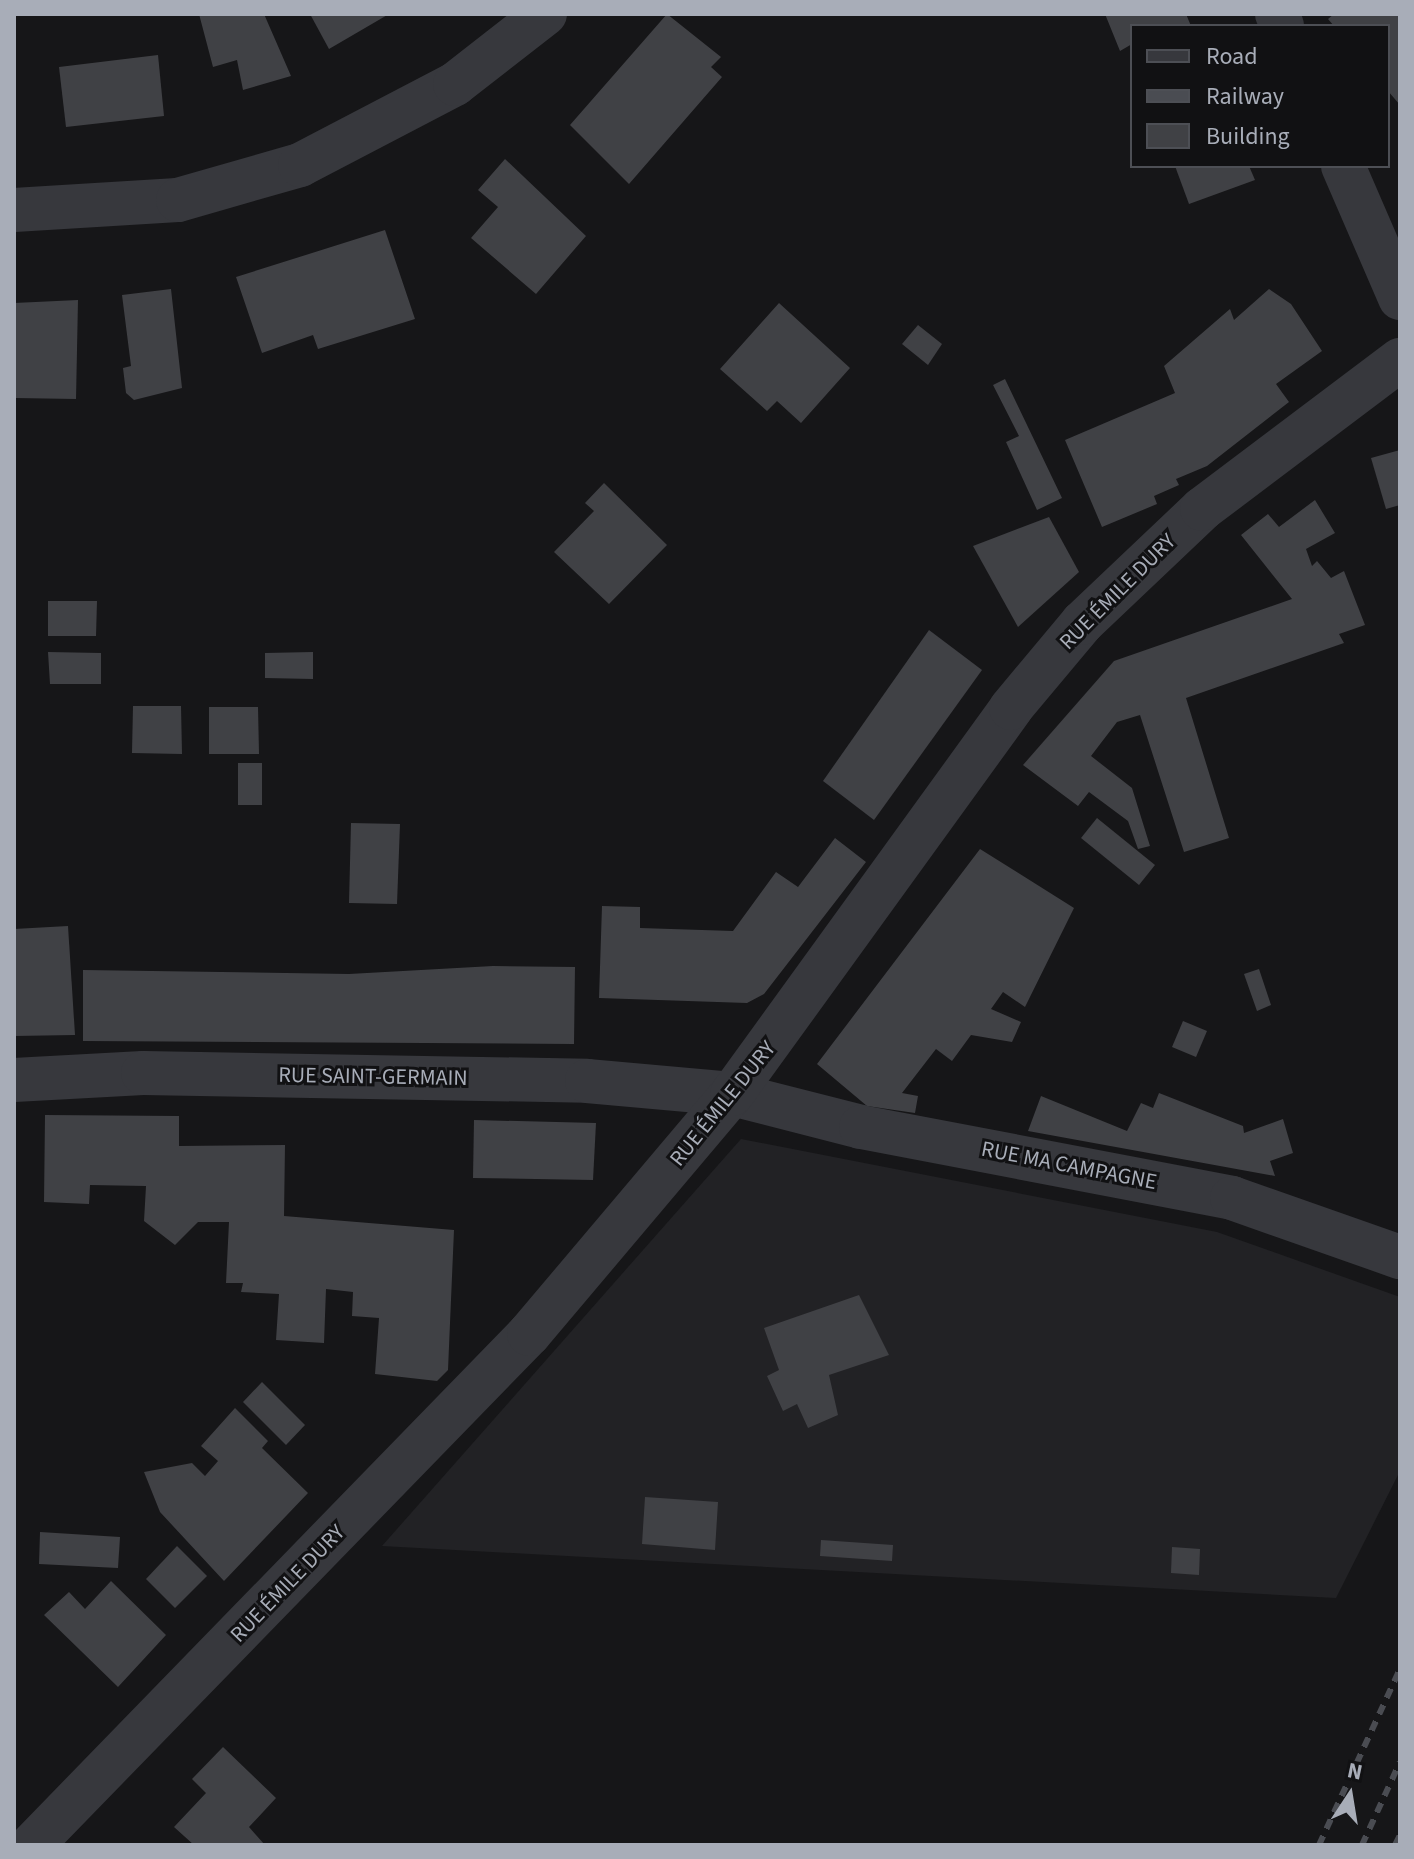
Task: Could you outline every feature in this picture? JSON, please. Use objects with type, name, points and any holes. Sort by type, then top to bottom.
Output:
[{"type":"street","points":[[14,210],[178,200],[300,165],[382,129],[497,58],[545,14]]},
{"type":"street","points":[[1344,168],[1400,298]]},
{"type":"street","name":"RUE ÉMILE DURY","points":[[32,1845],[529,1334],[732,1094],[1011,708],[1082,623],[1202,509],[1400,360]]},
{"type":"street","name":"RUE SAINT-GERMAIN","points":[[14,1080],[143,1073],[587,1081],[732,1094]]},
{"type":"street","name":"RUE MA CAMPAGNE","points":[[732,1094],[861,1127],[1232,1198],[1400,1257]]},
{"type":"shaded area","points":[[741,1139],[1217,1232],[1400,1297],[1400,1471],[1336,1598],[382,1546]]},
{"type":"building","points":[[199,14],[264,14],[291,76],[243,90],[237,60],[213,67]]},
{"type":"building","points":[[310,14],[389,14],[329,49]]},
{"type":"building","points":[[667,14],[721,57],[711,67],[722,77],[629,184],[570,125]]},
{"type":"building","points":[[1105,14],[1186,14],[1190,24],[1130,24],[1130,45],[1120,51]]},
{"type":"building","points":[[1334,14],[1400,14],[1400,105],[1390,93],[1390,24],[1332,24],[1328,19]]},
{"type":"building","points":[[158,55],[164,116],[66,127],[59,67]]},
{"type":"building","points":[[505,159],[586,236],[536,294],[471,238],[498,207],[478,190]]},
{"type":"building","points":[[1176,168],[1250,168],[1255,180],[1189,204]]},
{"type":"building","points":[[385,230],[415,319],[318,349],[313,335],[262,353],[236,277]]},
{"type":"building","points":[[171,289],[182,388],[134,400],[126,393],[123,368],[131,366],[122,295]]},
{"type":"building","points":[[1269,289],[1291,304],[1322,351],[1276,384],[1289,402],[1207,466],[1176,479],[1179,485],[1154,496],[1157,504],[1102,527],[1065,440],[1175,393],[1164,366],[1230,309],[1234,320]]},
{"type":"building","points":[[78,300],[76,399],[15,398],[14,303]]},
{"type":"building","points":[[779,303],[850,368],[801,423],[777,401],[767,411],[720,369]]},
{"type":"building","points":[[918,325],[942,344],[928,365],[902,344]]},
{"type":"building","points":[[1005,379],[1062,498],[1037,510],[1006,442],[1019,436],[993,385]]},
{"type":"building","points":[[1400,450],[1400,505],[1386,509],[1371,458]]},
{"type":"building","points":[[604,483],[667,545],[609,604],[554,552],[594,511],[585,503]]},
{"type":"building","points":[[1315,500],[1335,533],[1306,549],[1312,566],[1317,561],[1331,578],[1344,571],[1365,625],[1339,634],[1344,643],[1186,698],[1229,838],[1184,852],[1140,715],[1117,722],[1091,756],[1132,788],[1150,846],[1138,849],[1128,821],[1089,792],[1078,806],[1023,765],[1114,661],[1292,599],[1241,535],[1268,514],[1279,527]]},
{"type":"building","points":[[1049,517],[1079,572],[1018,627],[973,546]]},
{"type":"building","points":[[48,601],[97,601],[96,636],[48,636]]},
{"type":"building","points":[[929,630],[982,670],[874,820],[823,781]]},
{"type":"building","points":[[48,652],[101,653],[101,684],[50,684]]},
{"type":"building","points":[[313,652],[313,679],[265,678],[265,653]]},
{"type":"building","points":[[133,706],[181,706],[182,754],[132,753]]},
{"type":"building","points":[[209,707],[258,707],[259,754],[209,754]]},
{"type":"building","points":[[238,763],[262,763],[262,805],[238,805]]},
{"type":"building","points":[[1097,818],[1155,865],[1139,885],[1081,838]]},
{"type":"building","points":[[351,823],[400,824],[397,904],[349,903]]},
{"type":"building","points":[[835,838],[866,862],[764,994],[747,1003],[599,998],[602,906],[640,907],[640,928],[733,931],[776,872],[798,887]]},
{"type":"building","points":[[980,849],[1074,908],[1025,1007],[1003,992],[991,1009],[1021,1022],[1012,1042],[971,1035],[952,1061],[936,1049],[902,1093],[918,1096],[915,1113],[867,1106],[817,1064]]},
{"type":"building","points":[[68,926],[75,1035],[14,1036],[14,929]]},
{"type":"building","points":[[493,966],[575,967],[574,1044],[83,1041],[83,970],[349,974]]},
{"type":"building","points":[[1259,969],[1271,1005],[1257,1011],[1244,974]]},
{"type":"building","points":[[1183,1021],[1207,1031],[1196,1057],[1172,1047]]},
{"type":"building","points":[[1159,1093],[1243,1126],[1244,1133],[1283,1119],[1293,1153],[1270,1161],[1275,1176],[1028,1131],[1041,1096],[1127,1131],[1141,1103],[1153,1108]]},
{"type":"building","points":[[45,1115],[179,1116],[179,1146],[285,1145],[284,1216],[454,1230],[448,1370],[437,1381],[375,1374],[379,1318],[352,1316],[353,1292],[326,1289],[324,1343],[276,1340],[279,1294],[241,1292],[243,1283],[226,1283],[229,1222],[198,1222],[175,1245],[144,1221],[146,1186],[90,1185],[89,1204],[44,1202]]},
{"type":"building","points":[[474,1120],[596,1123],[593,1180],[473,1178]]},
{"type":"building","points":[[859,1295],[889,1355],[829,1375],[838,1415],[808,1428],[797,1404],[783,1411],[767,1376],[779,1370],[764,1328]]},
{"type":"building","points":[[262,1382],[305,1425],[286,1445],[243,1402]]},
{"type":"building","points":[[235,1408],[268,1441],[262,1448],[308,1493],[224,1581],[160,1512],[144,1472],[192,1463],[205,1476],[218,1461],[201,1446]]},
{"type":"building","points":[[645,1497],[718,1502],[715,1550],[642,1544]]},
{"type":"building","points":[[40,1532],[120,1537],[118,1568],[39,1564]]},
{"type":"building","points":[[821,1540],[893,1545],[892,1561],[820,1556]]},
{"type":"building","points":[[177,1546],[207,1576],[175,1608],[146,1579]]},
{"type":"building","points":[[1172,1547],[1200,1549],[1199,1575],[1171,1573]]},
{"type":"building","points":[[111,1581],[166,1635],[118,1687],[44,1615],[69,1592],[85,1609]]},
{"type":"building","points":[[223,1747],[276,1798],[249,1827],[265,1845],[194,1845],[174,1827],[206,1793],[192,1779]]},
{"type":"railway","points":[[1319,1845],[1400,1669]]},
{"type":"railway","points":[[1362,1845],[1400,1762]]},
{"type":"railway","points":[[1395,1845],[1400,1835]]}]
